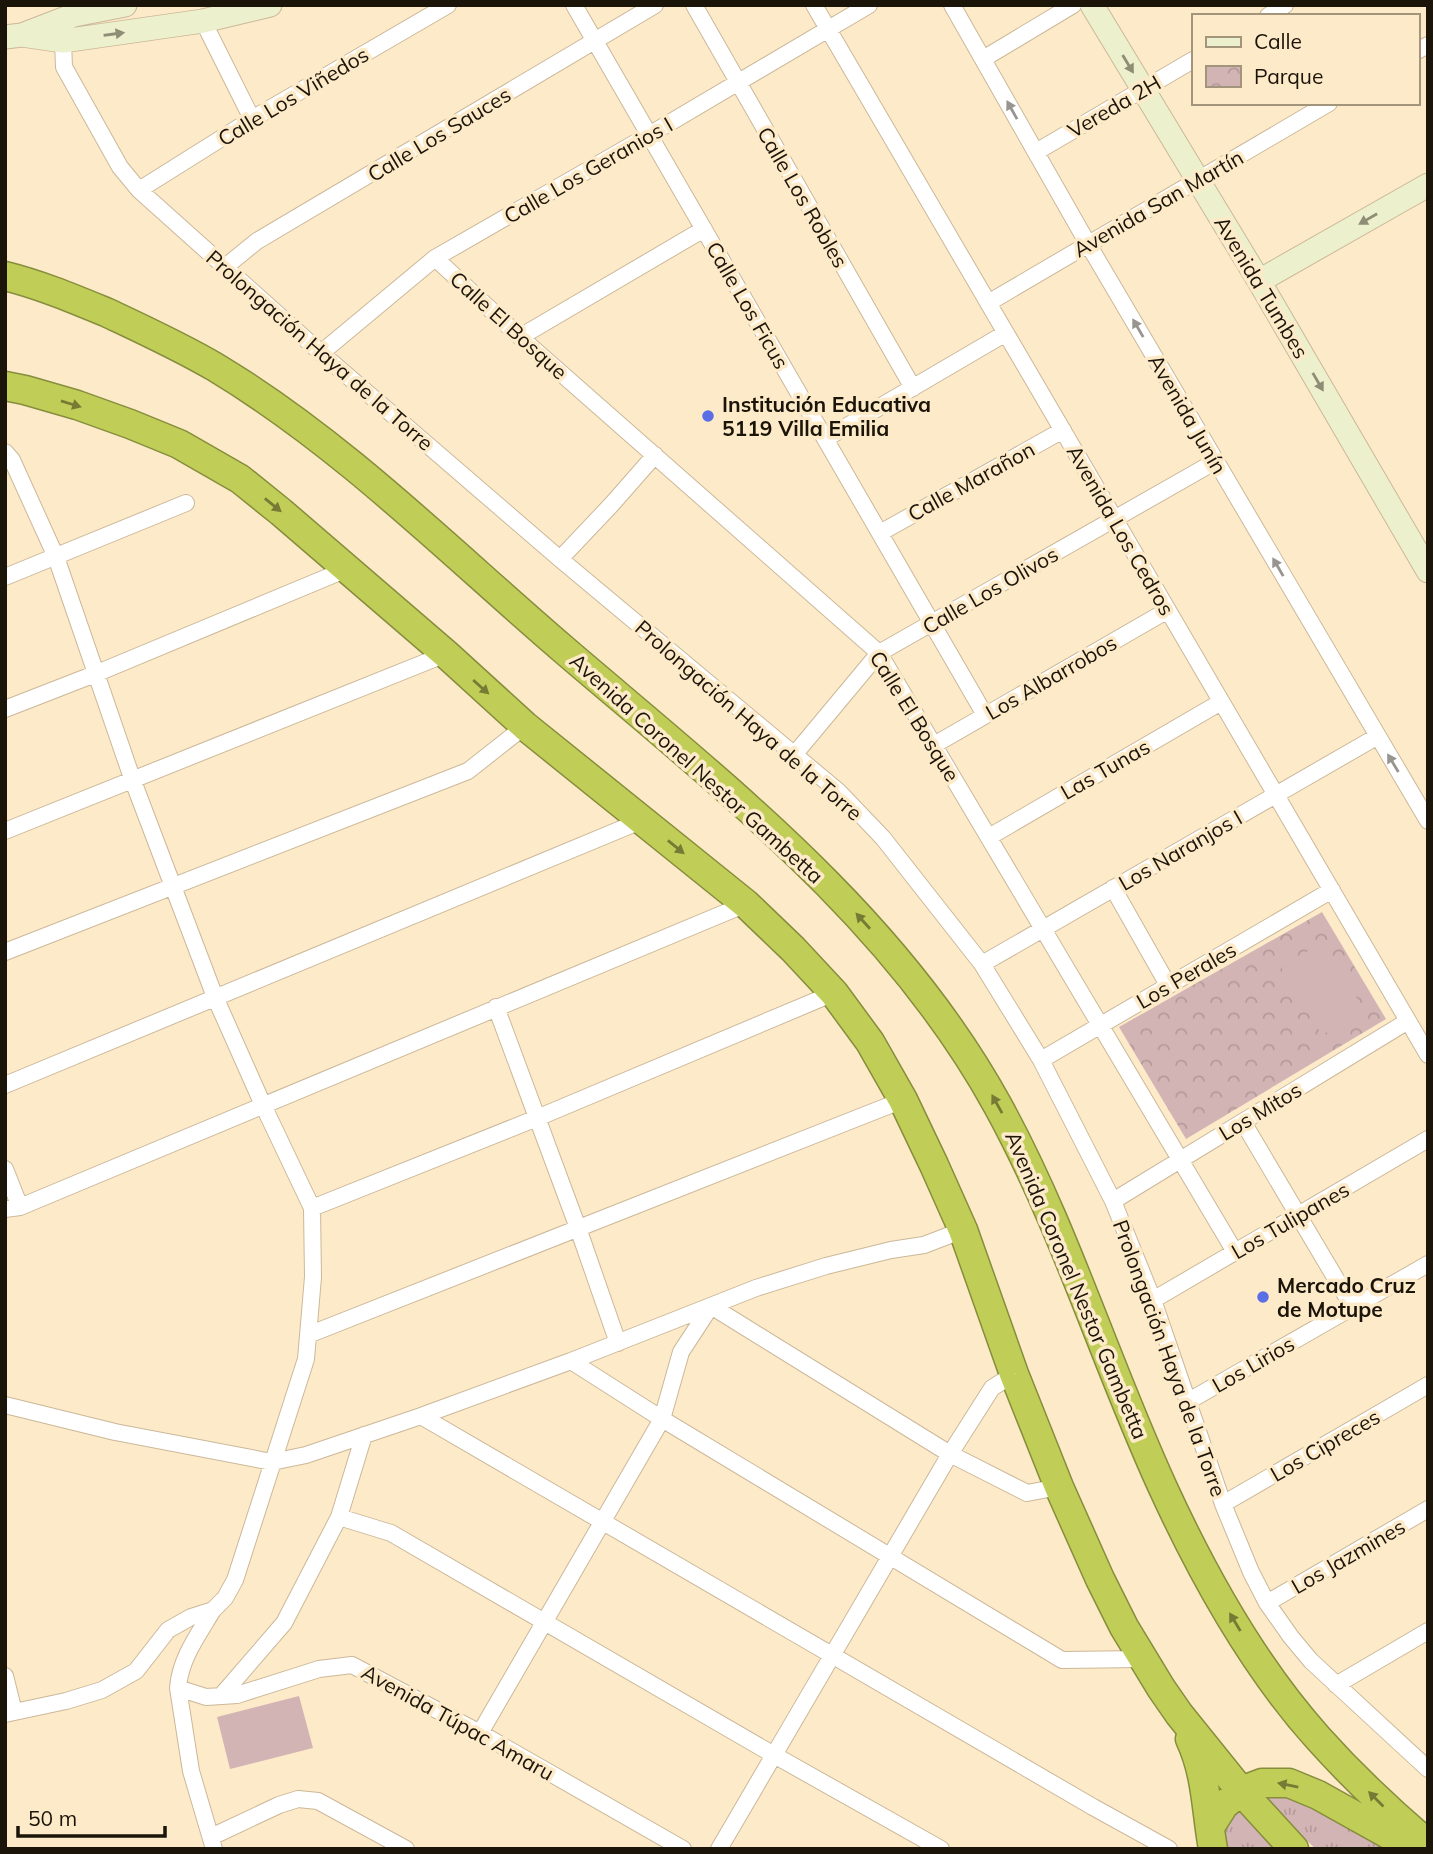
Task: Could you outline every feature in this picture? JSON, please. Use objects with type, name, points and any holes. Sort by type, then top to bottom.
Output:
[{"type":"highway","name":"Avenida Coronel Nestor Gambetta","points":[[5,276],[33,283],[85,303],[214,366],[324,444],[366,477],[714,777],[796,851],[859,916],[917,984],[955,1035],[996,1102],[1031,1170],[1162,1485],[1202,1569],[1289,1703],[1315,1735],[1385,1808],[1428,1844]]},
{"type":"highway","points":[[5,386],[77,405],[130,424],[179,444],[240,479],[446,654],[525,726],[746,904],[834,993],[870,1042],[903,1100],[963,1230],[1014,1374],[1059,1488],[1124,1627],[1179,1714],[1241,1791],[1294,1849]]},
{"type":"highway","points":[[1179,1714],[1195,1750],[1206,1788],[1209,1842]]},
{"type":"highway","points":[[1209,1842],[1224,1805],[1241,1791],[1262,1783],[1289,1783],[1318,1794],[1414,1849]]},
{"type":"street","points":[[14,36],[74,15],[125,5]]},
{"type":"street","points":[[14,36],[63,41],[203,21],[270,5]]},
{"type":"street","name":"Calle Los Viñedos","points":[[139,190],[252,119],[448,5]]},
{"type":"street","name":"Calle Los Ficus","points":[[574,5],[985,715]]},
{"type":"street","name":"Calle Los Sauces","points":[[225,267],[257,241],[655,5]]},
{"type":"street","name":"Calle Los Robles","points":[[694,5],[913,388]]},
{"type":"street","name":"Avenida Los Cedros","points":[[814,5],[1428,1055]]},
{"type":"street","name":"Calle Los Geranios I","points":[[321,353],[435,258],[869,5]]},
{"type":"street","name":"Avenida Junín","points":[[952,5],[1088,244],[1428,821]]},
{"type":"street","points":[[984,59],[1073,5]]},
{"type":"street","name":"Avenida Tumbes","points":[[1092,5],[1259,281],[1428,571]]},
{"type":"street","points":[[203,21],[252,119]]},
{"type":"street","name":"Prolongación Haya de la Torre","points":[[63,41],[64,67],[120,167],[139,190],[321,353],[560,559],[839,792],[883,838],[982,964],[1041,1060],[1113,1201],[1153,1300],[1223,1504],[1251,1572],[1268,1603],[1311,1661],[1425,1763]]},
{"type":"street","name":"Vereda 2H","points":[[1036,152],[1192,61]]},
{"type":"street","name":"Avenida San Martín","points":[[988,303],[1326,105]]},
{"type":"street","points":[[1259,281],[1428,186]]},
{"type":"street","points":[[520,337],[704,229]]},
{"type":"street","name":"Calle El Bosque","points":[[435,258],[520,337],[879,653],[1235,1252]]},
{"type":"street","points":[[825,439],[1006,334]]},
{"type":"street","name":"Calle Marañon","points":[[880,533],[1063,430]]},
{"type":"street","points":[[560,559],[655,455]]},
{"type":"street","points":[[8,458],[56,557],[133,781],[215,997],[312,1208],[313,1276],[306,1359],[234,1580],[225,1598],[213,1610],[187,1652],[178,1678],[191,1771],[212,1843],[279,1805],[298,1799],[318,1801],[406,1849]]},
{"type":"street","name":"Calle Los Olivos","points":[[794,755],[879,653],[1216,461]]},
{"type":"street","points":[[5,577],[186,503]]},
{"type":"street","points":[[5,709],[346,569]]},
{"type":"street","name":"Los Albarrobos","points":[[934,745],[1168,610]]},
{"type":"street","points":[[5,831],[446,654]]},
{"type":"street","name":"Las Tunas","points":[[989,837],[1221,702]]},
{"type":"street","points":[[5,952],[468,771],[525,726]]},
{"type":"street","name":"Los Naranjos I","points":[[982,964],[1378,736]]},
{"type":"street","points":[[5,1085],[643,820]]},
{"type":"street","points":[[1113,888],[1168,985]]},
{"type":"street","name":"Los Perales","points":[[1041,1060],[1332,890]]},
{"type":"street","points":[[5,1169],[13,1208],[746,904]]},
{"type":"street","points":[[312,1208],[537,1118],[834,993]]},
{"type":"street","points":[[496,1007],[618,1343]]},
{"type":"street","name":"Los Mitos","points":[[1113,1201],[1408,1021]]},
{"type":"street","points":[[309,1335],[903,1100]]},
{"type":"street","points":[[1243,1122],[1352,1306]]},
{"type":"street","name":"Los Tulipanes","points":[[1153,1300],[1428,1139]]},
{"type":"street","points":[[5,1405],[115,1432],[272,1462],[306,1455],[421,1416],[618,1343],[756,1288],[826,1266],[924,1245],[963,1230]]},
{"type":"street","name":"Los Lirios","points":[[1187,1402],[1428,1264]]},
{"type":"street","points":[[480,1733],[662,1419],[681,1352],[710,1306]]},
{"type":"street","points":[[710,1306],[950,1454],[1027,1493],[1059,1488]]},
{"type":"street","points":[[571,1360],[662,1419],[1062,1660],[1142,1658]]},
{"type":"street","points":[[719,1849],[950,1454],[992,1388],[1014,1374]]},
{"type":"street","name":"Los Cipreces","points":[[1223,1504],[1428,1385]]},
{"type":"street","points":[[421,1416],[1169,1849]]},
{"type":"street","points":[[221,1696],[284,1623],[339,1517],[363,1435]]},
{"type":"street","name":"Los Jazmines","points":[[1268,1603],[1428,1509]]},
{"type":"street","points":[[339,1517],[391,1533],[941,1849]]},
{"type":"street","points":[[5,1676],[10,1713],[102,1690],[136,1671],[168,1630],[191,1617],[213,1610]]},
{"type":"street","points":[[1336,1685],[1428,1631]]},
{"type":"street","name":"Avenida Túpac Amaru","points":[[178,1688],[206,1697],[237,1695],[319,1669],[352,1665],[480,1733],[683,1849]]},
{"type":"green space","points":[[1322,912],[1386,1019],[1186,1139],[1119,1027]]},
{"type":"green space","points":[[1323,942],[1364,1010],[1322,1035],[1281,967]]},
{"type":"green space","points":[[299,1696],[313,1748],[230,1769],[217,1717]]},
{"type":"green space","points":[[1293,1792],[1387,1849],[1316,1849],[1257,1795]]},
{"type":"green space","points":[[1243,1807],[1286,1849],[1224,1849],[1227,1825]]},
{"type":"place","name":"Institución Educativa 5119 Villa Emilia","points":[[708,416]]},
{"type":"place","name":"Mercado Cruz de Motupe","points":[[1263,1297]]}]
